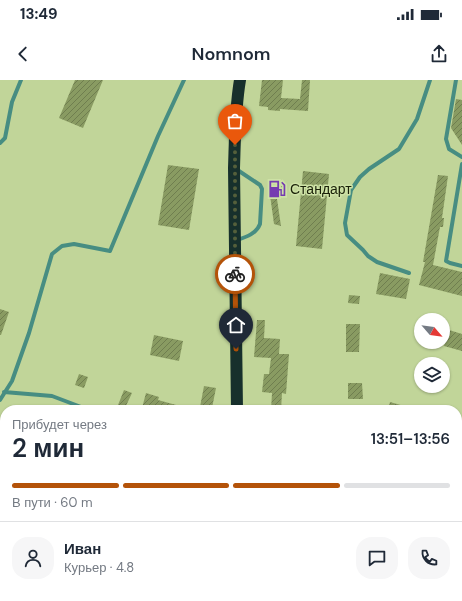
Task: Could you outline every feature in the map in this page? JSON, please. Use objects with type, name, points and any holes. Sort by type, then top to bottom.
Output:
[{"type":"highway","points":[[237,405],[234,168],[240,84]]},
{"type":"lane","points":[[0,143],[5,138],[12,102],[21,80]]},
{"type":"lane","points":[[0,400],[12,381],[29,333],[52,254],[62,246],[74,244],[110,251],[158,136],[184,80]]},
{"type":"lane","points":[[409,273],[377,262],[368,256],[347,235],[345,223],[351,190],[360,177],[369,169],[399,149],[417,119],[430,80]]},
{"type":"lane","points":[[456,80],[446,139],[449,149],[462,157]]},
{"type":"lane","points":[[462,164],[446,261],[462,266]]},
{"type":"lane","points":[[234,168],[260,185],[262,189],[260,224],[258,228],[251,234],[235,241]]},
{"type":"lane","points":[[4,392],[52,396],[76,405]]},
{"type":"building","points":[[75,80],[103,80],[83,128],[59,118]]},
{"type":"building","points":[[262,80],[283,80],[281,98],[300,99],[302,80],[310,80],[308,111],[280,109],[280,111],[268,110],[268,107],[259,106]]},
{"type":"building","points":[[456,99],[462,100],[462,145],[451,128]]},
{"type":"building","points":[[168,165],[199,169],[189,230],[158,225]]},
{"type":"building","points":[[303,171],[329,174],[322,249],[296,246]]},
{"type":"building","points":[[438,175],[448,176],[442,218],[444,218],[443,227],[440,227],[433,265],[462,272],[462,296],[419,285],[425,262],[423,262]]},
{"type":"building","points":[[283,185],[286,193],[277,199],[281,226],[274,224],[270,195]]},
{"type":"building","points":[[380,273],[410,279],[406,299],[376,294]]},
{"type":"building","points":[[349,295],[360,296],[359,304],[348,303]]},
{"type":"building","points":[[0,309],[9,312],[1,335],[0,335]]},
{"type":"building","points":[[257,320],[265,320],[264,338],[280,339],[279,354],[289,354],[286,394],[282,393],[281,405],[271,405],[272,393],[262,392],[264,374],[269,374],[271,358],[254,357]]},
{"type":"building","points":[[346,324],[360,324],[359,352],[346,352]]},
{"type":"building","points":[[450,330],[462,334],[462,351],[450,348]]},
{"type":"building","points":[[154,335],[183,341],[179,361],[150,355]]},
{"type":"building","points":[[79,374],[88,377],[84,388],[75,385]]},
{"type":"building","points":[[348,383],[362,383],[363,399],[348,399]]},
{"type":"building","points":[[204,386],[216,388],[213,405],[200,405]]},
{"type":"building","points":[[124,390],[132,393],[126,405],[118,405]]},
{"type":"building","points":[[146,393],[159,397],[158,400],[176,405],[143,405]]},
{"type":"building","points":[[390,402],[400,405],[389,405]]},
{"type":"way so far","points":[[235,145],[235,274]]},
{"type":"place","name":"Стандарт","points":[[277,189]]},
{"type":"route","points":[[235,274],[236,349]]}]
